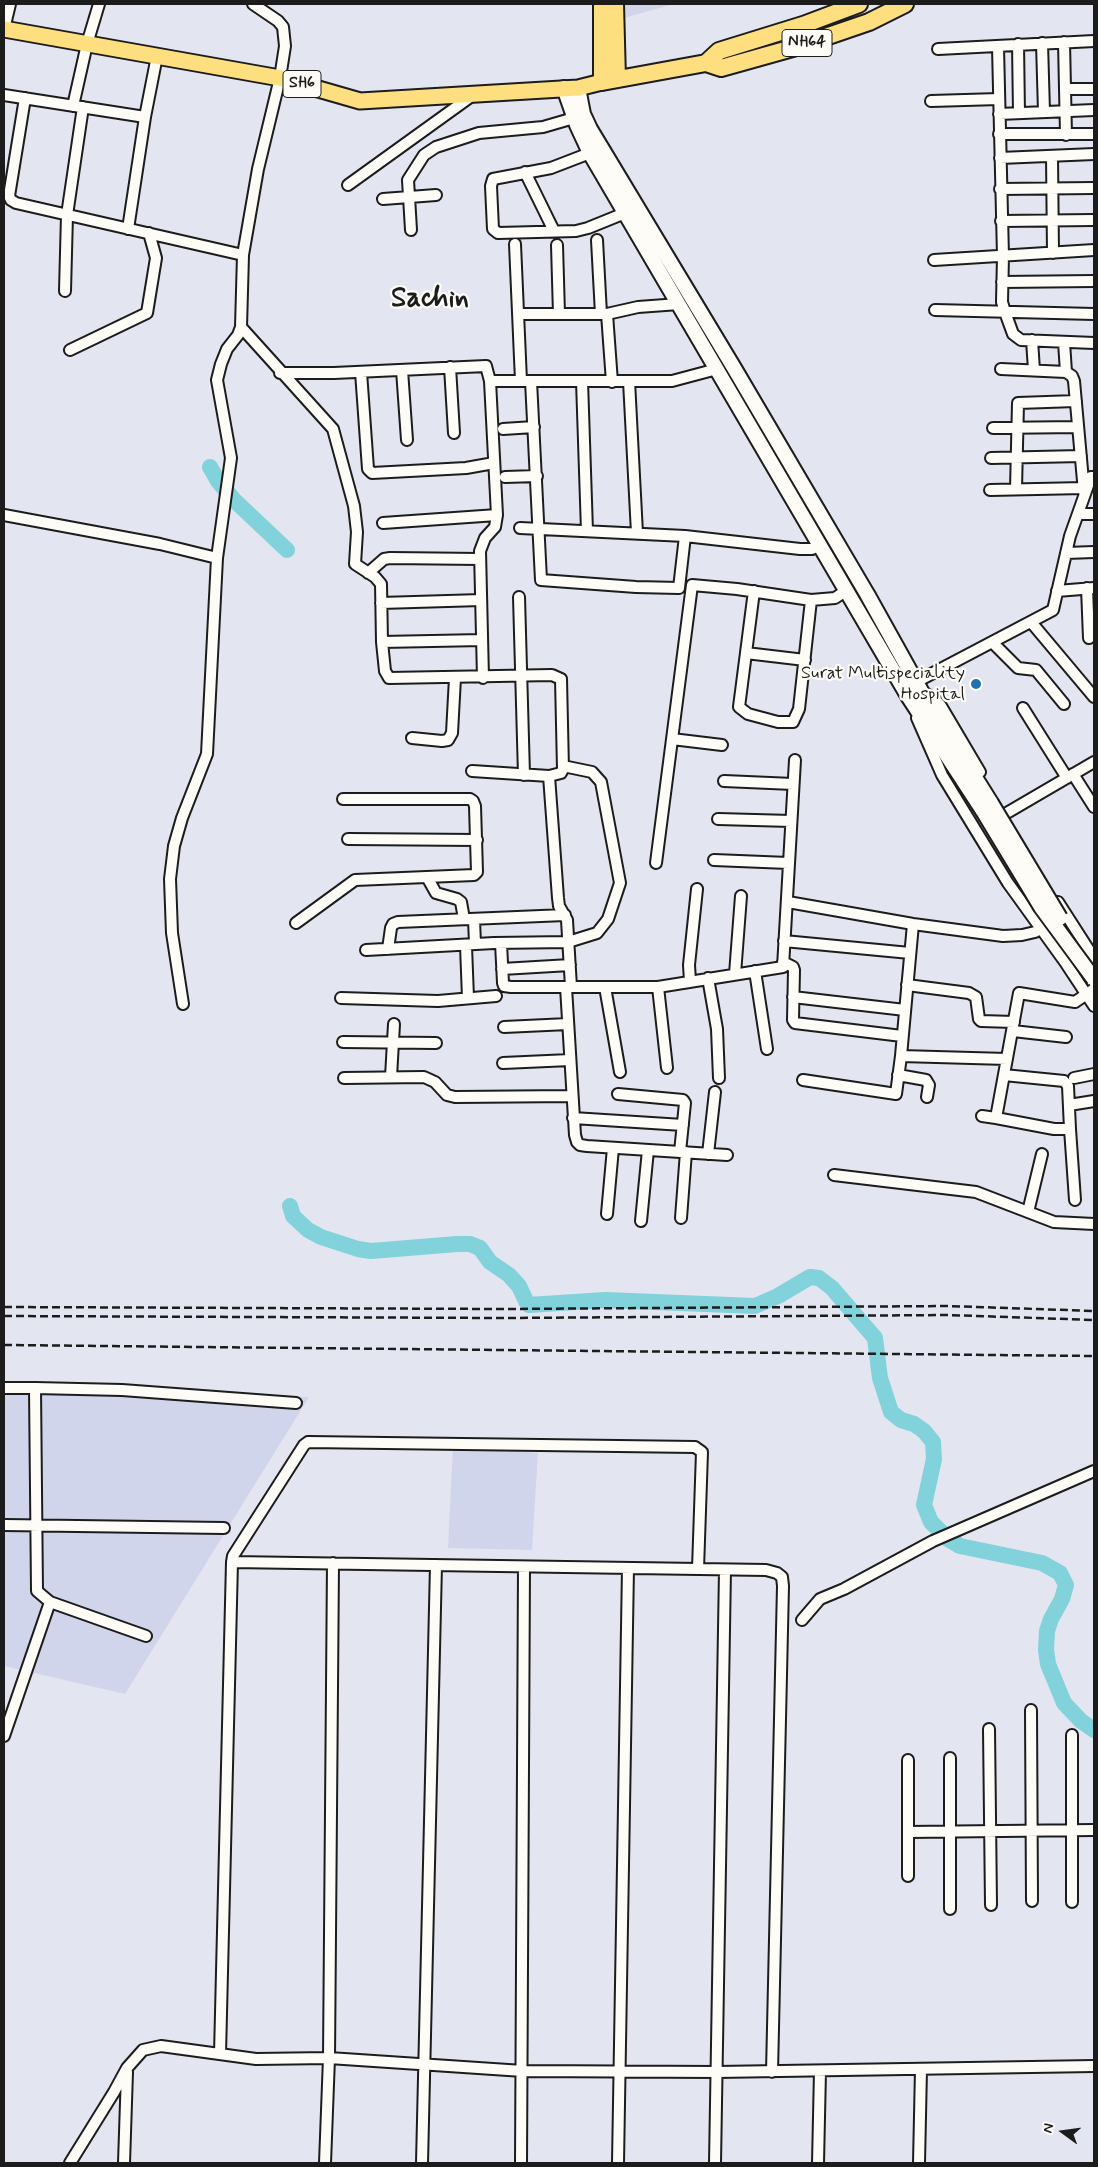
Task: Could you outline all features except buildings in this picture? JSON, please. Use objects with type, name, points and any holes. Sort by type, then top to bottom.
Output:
[{"type":"highway","points":[[602,4],[609,80]]},
{"type":"highway","points":[[609,80],[615,4]]},
{"type":"highway","name":"NH64","points":[[706,63],[719,51],[803,25],[859,4]]},
{"type":"highway","name":"NH64","points":[[609,80],[706,63],[721,68],[796,47],[869,22],[906,4]]},
{"type":"main road","name":"SH6","points":[[4,29],[280,78],[360,101],[572,88],[609,80]]},
{"type":"main road","points":[[572,88],[574,118],[590,153],[718,370],[843,554],[913,689]]},
{"type":"main road","points":[[572,88],[590,129],[731,363],[769,444],[821,545],[847,590],[913,689],[1052,907],[1094,966]]},
{"type":"main road","points":[[718,370],[731,363]]},
{"type":"main road","points":[[830,561],[843,554]]},
{"type":"main road","points":[[987,807],[1040,906],[1094,979]]},
{"type":"street","points":[[4,29],[10,4]]},
{"type":"street","points":[[65,291],[67,215],[78,107],[87,44],[99,4]]},
{"type":"street","points":[[183,1004],[172,933],[170,879],[174,846],[182,818],[207,754],[217,558],[231,458],[217,380],[224,357],[241,328],[243,255],[258,170],[280,78],[285,46],[283,28],[278,21],[253,4]]},
{"type":"street","points":[[938,49],[1094,41]]},
{"type":"street","points":[[1064,42],[1066,135]]},
{"type":"street","points":[[1042,43],[1044,112]]},
{"type":"street","points":[[1018,44],[1019,113]]},
{"type":"street","points":[[998,47],[1003,256],[1002,302],[1005,312],[1016,338],[1094,343]]},
{"type":"street","points":[[128,229],[145,117],[157,56]]},
{"type":"street","points":[[1065,89],[1094,89]]},
{"type":"street","points":[[4,94],[145,117]]},
{"type":"street","points":[[348,185],[474,94]]},
{"type":"street","points":[[25,98],[9,196],[11,200],[16,203],[243,255]]},
{"type":"street","points":[[931,101],[999,99]]},
{"type":"street","points":[[999,114],[1094,110]]},
{"type":"street","points":[[411,230],[408,180],[424,155],[436,148],[479,133],[544,127],[574,118]]},
{"type":"street","points":[[999,134],[1094,134]]},
{"type":"street","points":[[590,153],[551,168],[493,179],[491,186],[493,229],[498,233],[588,228],[625,213]]},
{"type":"street","points":[[1000,158],[1094,154]]},
{"type":"street","points":[[1052,156],[1053,253]]},
{"type":"street","points":[[526,172],[554,231]]},
{"type":"street","points":[[1000,190],[1094,188]]},
{"type":"street","points":[[383,199],[436,195]]},
{"type":"street","points":[[1001,221],[1094,220]]},
{"type":"street","points":[[70,350],[147,313],[156,258],[149,233]]},
{"type":"street","points":[[597,240],[612,382]]},
{"type":"street","points":[[515,244],[518,314],[534,427],[542,580],[636,587],[679,588],[680,585],[754,591],[811,600],[835,598],[847,590]]},
{"type":"street","points":[[557,245],[559,314]]},
{"type":"street","points":[[934,260],[1094,250]]},
{"type":"street","points":[[1002,282],[1094,281]]},
{"type":"street","points":[[518,314],[604,314],[678,304]]},
{"type":"street","points":[[936,310],[1094,314]]},
{"type":"street","points":[[241,328],[333,429],[354,506],[357,532],[355,564],[381,584],[382,642],[385,671],[388,678],[483,678],[552,675],[561,679],[563,766],[561,773],[549,776],[472,771]]},
{"type":"street","points":[[1032,340],[1034,370]]},
{"type":"street","points":[[1064,342],[1066,372]]},
{"type":"street","points":[[280,373],[361,372],[486,366],[490,381],[497,515],[495,527],[485,538],[480,551],[483,678]]},
{"type":"street","points":[[450,367],[454,433]]},
{"type":"street","points":[[1001,369],[1066,372],[1072,376],[1084,492]]},
{"type":"street","points":[[402,370],[407,440]]},
{"type":"street","points":[[490,381],[672,381],[718,370]]},
{"type":"street","points":[[361,372],[368,469],[372,474],[466,468],[494,463]]},
{"type":"street","points":[[582,381],[587,531]]},
{"type":"street","points":[[629,381],[637,533]]},
{"type":"street","points":[[1016,489],[1016,406],[1021,401],[1076,401]]},
{"type":"street","points":[[503,430],[534,427]]},
{"type":"street","points":[[993,428],[1078,427]]},
{"type":"street","points":[[992,458],[1081,456]]},
{"type":"street","points":[[505,477],[537,476]]},
{"type":"street","points":[[913,689],[992,642],[1053,610],[1066,553],[1084,492],[1091,477],[1094,477]]},
{"type":"street","points":[[990,490],[1016,489],[1084,492]]},
{"type":"street","points":[[1078,514],[1094,514]]},
{"type":"street","points":[[4,515],[153,543],[217,558]]},
{"type":"street","points":[[383,523],[497,515]]},
{"type":"street","points":[[520,528],[685,536],[800,549],[812,549],[821,545]]},
{"type":"street","points":[[680,585],[685,536]]},
{"type":"street","points":[[1066,553],[1094,552]]},
{"type":"street","points":[[368,573],[384,559],[390,558],[480,559]]},
{"type":"street","points":[[656,863],[692,586]]},
{"type":"street","points":[[1057,591],[1091,588],[1089,638]]},
{"type":"street","points":[[754,591],[739,706],[748,714],[778,722],[793,722],[799,709],[811,600]]},
{"type":"street","points":[[519,597],[524,775]]},
{"type":"street","points":[[381,604],[481,600]]},
{"type":"street","points":[[1030,622],[1094,697]]},
{"type":"street","points":[[382,642],[482,640]]},
{"type":"street","points":[[992,642],[1018,668],[1036,670],[1064,704]]},
{"type":"street","points":[[746,653],[805,660]]},
{"type":"street","points":[[412,738],[448,740],[452,733],[455,678]]},
{"type":"street","points":[[913,689],[934,699],[941,706],[1064,912],[1094,958]]},
{"type":"street","points":[[913,689],[942,774],[1008,883],[1040,930],[1090,991],[1094,1006]]},
{"type":"street","points":[[1023,708],[1094,807]]},
{"type":"street","points":[[672,738],[722,745]]},
{"type":"street","points":[[501,942],[503,982],[507,987],[658,987],[783,967],[795,760]]},
{"type":"street","points":[[1005,814],[1094,762]]},
{"type":"street","points":[[366,950],[501,942],[568,942],[597,933],[608,919],[620,883],[601,782],[592,772],[563,766]]},
{"type":"street","points":[[549,776],[559,906],[568,920],[570,965],[568,1024],[574,1135],[577,1142],[580,1145],[613,1148],[727,1155]]},
{"type":"street","points":[[724,782],[793,784]]},
{"type":"street","points":[[296,923],[355,880],[474,875],[478,867],[476,806],[470,800],[343,799]]},
{"type":"street","points":[[718,819],[791,821]]},
{"type":"street","points":[[348,839],[477,840]]},
{"type":"street","points":[[714,860],[788,863]]},
{"type":"street","points":[[427,877],[436,893],[461,902],[469,919],[468,998]]},
{"type":"street","points":[[690,981],[697,889]]},
{"type":"street","points":[[735,974],[741,896]]},
{"type":"street","points":[[788,902],[913,924],[1003,936],[1022,935],[1040,930],[1064,912]]},
{"type":"street","points":[[388,949],[393,924],[565,915]]},
{"type":"street","points":[[803,1080],[896,1094],[913,924]]},
{"type":"street","points":[[784,941],[910,952]]},
{"type":"street","points":[[783,962],[793,967],[794,970],[793,1020],[795,1023],[902,1036]]},
{"type":"street","points":[[502,969],[570,965]]},
{"type":"street","points":[[755,971],[767,1049]]},
{"type":"street","points":[[708,978],[717,1030],[719,1078]]},
{"type":"street","points":[[907,985],[970,993],[976,997],[979,1019],[981,1021],[1066,1037]]},
{"type":"street","points":[[605,987],[620,1072]]},
{"type":"street","points":[[658,987],[667,1068]]},
{"type":"street","points":[[996,1118],[1019,994],[1075,1002],[1090,991]]},
{"type":"street","points":[[341,998],[438,1001],[496,996]]},
{"type":"street","points":[[794,997],[905,1010]]},
{"type":"street","points":[[391,1077],[394,1024]]},
{"type":"street","points":[[504,1027],[568,1024]]},
{"type":"street","points":[[343,1042],[436,1042]]},
{"type":"street","points":[[900,1056],[1007,1059]]},
{"type":"street","points":[[503,1063],[570,1060]]},
{"type":"street","points":[[1074,1078],[1094,1074]]},
{"type":"street","points":[[898,1075],[926,1080],[929,1085],[927,1097]]},
{"type":"street","points":[[1004,1075],[1064,1082],[1068,1086],[1075,1200]]},
{"type":"street","points":[[344,1078],[424,1077],[435,1082],[447,1095],[454,1096],[572,1096]]},
{"type":"street","points":[[708,1154],[715,1092]]},
{"type":"street","points":[[618,1094],[683,1100],[685,1103],[681,1218]]},
{"type":"street","points":[[1069,1105],[1094,1100]]},
{"type":"street","points":[[982,1116],[1054,1129],[1070,1128]]},
{"type":"street","points":[[574,1118],[683,1125]]},
{"type":"street","points":[[607,1214],[613,1148]]},
{"type":"street","points":[[641,1221],[648,1150]]},
{"type":"street","points":[[1028,1212],[1042,1154]]},
{"type":"street","points":[[834,1175],[976,1192],[1054,1222],[1094,1224]]},
{"type":"street","points":[[4,1388],[122,1390],[296,1403]]},
{"type":"street","points":[[36,1388],[37,1591],[50,1602],[146,1636]]},
{"type":"street","points":[[220,2054],[232,1562],[233,1556],[304,1445],[308,1442],[695,1447],[702,1452],[698,1569]]},
{"type":"street","points":[[802,1620],[820,1599],[844,1589],[934,1541],[1094,1471]]},
{"type":"street","points":[[4,1525],[224,1528]]},
{"type":"street","points":[[232,1562],[772,1571],[782,1577],[784,1586],[772,2072]]},
{"type":"street","points":[[325,2163],[329,2058],[333,1564]]},
{"type":"street","points":[[422,2163],[436,1565]]},
{"type":"street","points":[[521,2163],[523,2071],[524,1567]]},
{"type":"street","points":[[618,2163],[628,1568]]},
{"type":"street","points":[[715,2163],[725,1570]]},
{"type":"street","points":[[4,1736],[50,1602]]},
{"type":"street","points":[[1031,1710],[1032,1901]]},
{"type":"street","points":[[989,1729],[990,1905]]},
{"type":"street","points":[[1072,1735],[1072,1902]]},
{"type":"street","points":[[950,1758],[950,1909]]},
{"type":"street","points":[[908,1760],[908,1876]]},
{"type":"street","points":[[908,1832],[1094,1830]]},
{"type":"street","points":[[70,2163],[127,2068],[144,2050],[161,2046],[256,2059],[329,2058],[523,2071],[772,2072],[1094,2066]]},
{"type":"street","points":[[124,2163],[127,2068]]},
{"type":"street","points":[[920,2163],[921,2069]]},
{"type":"street","points":[[818,2163],[820,2071]]},
{"type":"shaded area","points":[[620,4],[674,4],[620,19]]},
{"type":"shaded area","points":[[4,1394],[309,1397],[125,1694],[4,1666]]},
{"type":"shaded area","points":[[453,1445],[538,1453],[532,1550],[448,1548]]},
{"type":"waterway","points":[[210,467],[218,481],[234,500],[287,550]]},
{"type":"waterway","points":[[290,1206],[293,1216],[308,1230],[321,1237],[358,1249],[371,1251],[457,1244],[470,1244],[480,1248],[490,1262],[509,1275],[519,1286],[529,1305],[605,1300],[755,1306],[778,1296],[810,1277],[819,1278],[832,1288],[875,1338],[880,1378],[891,1412],[901,1420],[914,1424],[924,1431],[933,1442],[934,1459],[924,1505],[931,1522],[948,1539],[960,1546],[1042,1563],[1060,1573],[1066,1585],[1062,1599],[1047,1631],[1046,1650],[1048,1664],[1064,1703],[1081,1721],[1094,1730]]},
{"type":"railway","points":[[4,1307],[503,1309],[948,1306],[1094,1311]]},
{"type":"railway","points":[[4,1316],[503,1318],[948,1315],[1094,1320]]},
{"type":"railway","points":[[4,1345],[1094,1356]]},
{"type":"place","name":"Surat Multispeciality Hospital","points":[[976,684]]},
{"type":"district","name":"Sachin","points":[[430,300]]}]
